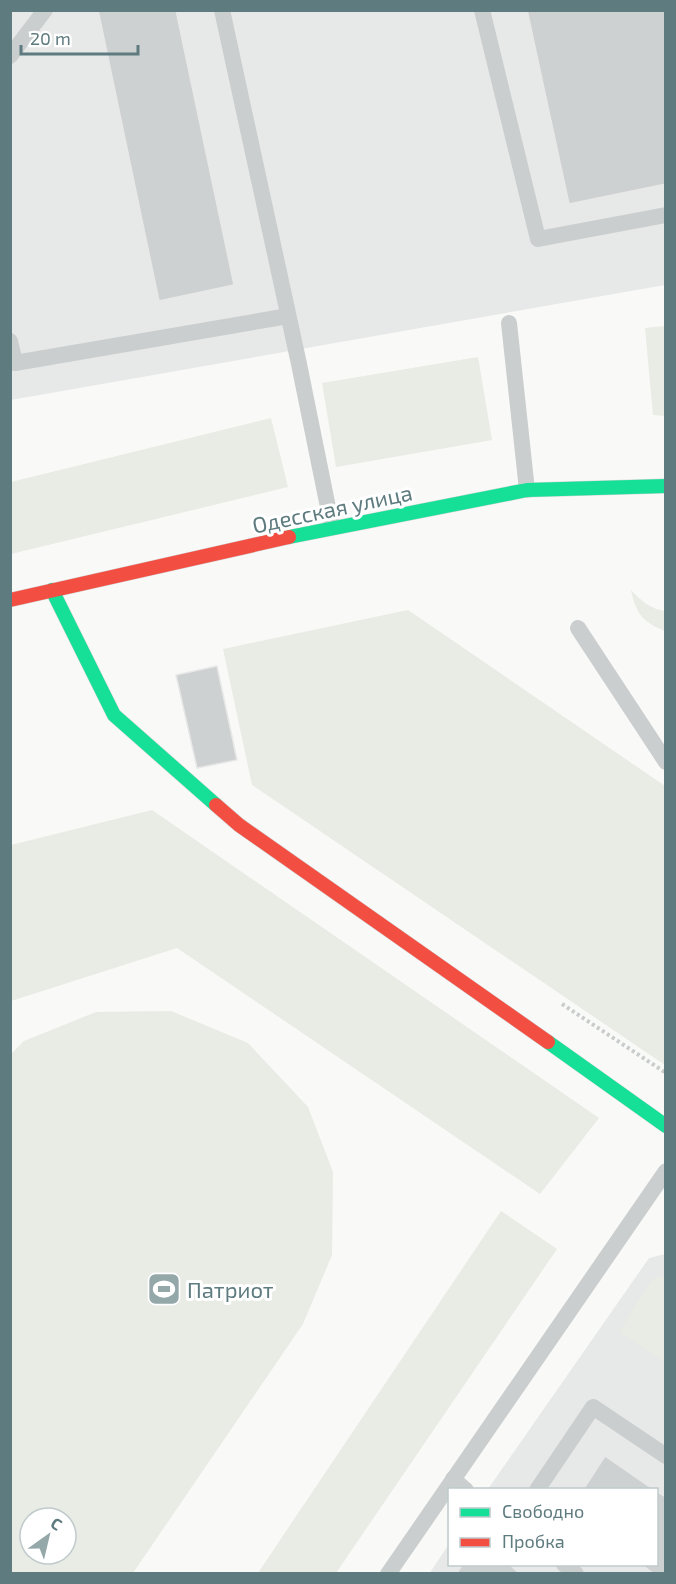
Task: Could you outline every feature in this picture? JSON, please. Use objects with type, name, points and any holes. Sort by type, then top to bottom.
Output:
[{"type":"street","name":"Одесская улица","points":[[10,600],[332,527],[527,490],[666,486]]},
{"type":"street","points":[[52,590],[114,715],[153,751],[239,825],[666,1126]]},
{"type":"lane","points":[[10,56],[45,10]]},
{"type":"lane","points":[[222,10],[332,527]]},
{"type":"lane","points":[[482,10],[538,239],[666,215]]},
{"type":"lane","points":[[10,341],[15,363],[288,316]]},
{"type":"lane","points":[[509,323],[527,490]]},
{"type":"lane","points":[[578,628],[666,762]]},
{"type":"lane","points":[[460,1484],[666,1171]]},
{"type":"lane","points":[[538,1488],[593,1407],[666,1456]]},
{"type":"lane","points":[[388,1574],[448,1499]]},
{"type":"shaded area","points":[[11,11],[665,11],[665,285],[11,400]]},
{"type":"shaded area","points":[[665,326],[665,416],[653,415],[645,328]]},
{"type":"shaded area","points":[[478,357],[492,440],[336,467],[322,383]]},
{"type":"shaded area","points":[[271,418],[288,487],[11,554],[11,482]]},
{"type":"shaded area","points":[[631,590],[647,604],[665,611],[665,631],[642,616],[635,605]]},
{"type":"shaded area","points":[[408,610],[665,786],[665,1065],[252,785],[223,649]]},
{"type":"shaded area","points":[[152,810],[599,1118],[540,1194],[177,948],[11,1001],[11,845]]},
{"type":"shaded area","name":"Патриот","points":[[171,1011],[248,1043],[308,1107],[333,1172],[332,1255],[303,1324],[133,1573],[11,1573],[11,1054],[24,1041],[96,1012]]},
{"type":"shaded area","points":[[501,1211],[557,1249],[336,1573],[258,1573]]},
{"type":"shaded area","points":[[665,1254],[665,1573],[429,1574],[448,1546],[448,1566],[658,1566],[658,1488],[489,1488],[649,1258]]},
{"type":"shaded area","points":[[666,1276],[665,1363],[619,1332],[652,1279]]},
{"type":"building","points":[[98,10],[176,10],[234,285],[159,301]]},
{"type":"building","points":[[527,10],[666,10],[666,184],[569,204]]},
{"type":"building","points":[[217,666],[237,760],[197,768],[176,675]]},
{"type":"building","points":[[605,1456],[651,1488],[584,1488]]},
{"type":"building","points":[[658,1492],[666,1497],[666,1574],[654,1574],[644,1566],[658,1566]]},
{"type":"building","points":[[462,1566],[511,1566],[520,1574],[456,1574]]},
{"type":"traffic: fast","points":[[289,537],[527,490],[666,486]]},
{"type":"traffic: fast","points":[[52,590],[114,715],[216,805]]},
{"type":"traffic: fast","points":[[548,1042],[666,1126]]},
{"type":"traffic: jam","points":[[10,600],[289,537]]},
{"type":"traffic: jam","points":[[216,805],[239,825],[548,1042]]},
{"type":"place","name":"Патриот","points":[[164,1289]]}]
